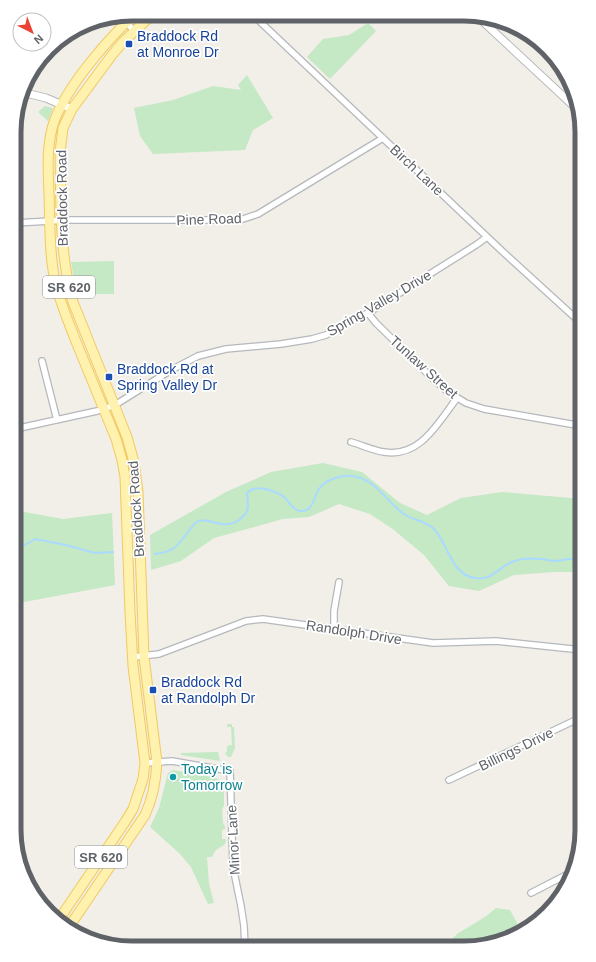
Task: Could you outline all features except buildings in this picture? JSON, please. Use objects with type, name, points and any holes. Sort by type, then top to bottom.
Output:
[{"type":"main road","name":"Braddock Road","points":[[72,923],[145,814],[156,780],[157,762],[144,656],[136,477],[131,447],[71,296],[65,270],[62,220],[61,139],[63,128],[72,109],[112,55],[145,21]]},
{"type":"main road","name":"Braddock Road","points":[[62,916],[133,809],[143,779],[145,763],[133,657],[125,477],[116,439],[59,296],[55,280],[52,262],[48,157],[49,141],[52,129],[62,104],[122,22]]},
{"type":"street","points":[[126,21],[134,31]]},
{"type":"street","name":"Birch Lane","points":[[259,21],[487,237],[575,318]]},
{"type":"street","points":[[485,23],[571,104]]},
{"type":"street","points":[[28,93],[46,98],[72,109]]},
{"type":"street","name":"Pine Road","points":[[21,222],[62,220],[240,220],[258,214],[383,138]]},
{"type":"street","name":"Spring Valley Drive","points":[[21,428],[115,405],[171,370],[198,356],[226,349],[281,344],[312,339],[336,330],[368,313],[487,237]]},
{"type":"street","name":"Tunlaw Street","points":[[368,313],[376,323],[433,379],[457,398],[466,403],[484,409],[575,425]]},
{"type":"street","points":[[42,361],[57,420]]},
{"type":"street","points":[[351,442],[386,453],[409,450],[426,438],[457,398]]},
{"type":"street","points":[[334,629],[334,610],[339,582]]},
{"type":"street","name":"Randolph Drive","points":[[133,657],[159,654],[173,650],[235,625],[256,619],[279,620],[433,643],[496,641],[575,649]]},
{"type":"street","name":"Billings Drive","points":[[449,780],[575,720]]},
{"type":"street","name":"Minor Lane","points":[[145,763],[172,761],[230,771],[233,867],[241,906],[245,941]]},
{"type":"street","points":[[531,893],[565,875]]},
{"type":"green space","points":[[368,23],[376,31],[330,79],[307,57],[323,39],[349,35]]},
{"type":"green space","points":[[247,75],[273,118],[253,130],[245,150],[153,154],[140,136],[134,108],[173,100],[213,86],[241,90],[238,85]]},
{"type":"green space","points":[[45,106],[53,108],[48,121],[38,112]]},
{"type":"green space","points":[[114,261],[114,294],[77,294],[71,262]]},
{"type":"green space","points":[[323,463],[362,472],[400,503],[427,515],[461,498],[502,492],[575,498],[575,572],[514,575],[479,591],[449,586],[424,555],[394,530],[370,514],[339,504],[309,517],[283,519],[214,538],[181,561],[151,570],[150,535],[226,492],[271,472]]},
{"type":"green space","points":[[21,511],[63,519],[112,513],[115,585],[24,602],[21,600]]},
{"type":"green space","points":[[227,724],[232,724],[232,727],[234,727],[235,748],[231,757],[228,757],[225,753],[227,752],[227,746],[232,745],[231,727],[227,727]]},
{"type":"green space","points":[[218,752],[220,761],[181,755],[181,753]]},
{"type":"green space","points":[[173,770],[213,777],[220,780],[224,786],[224,806],[222,809],[225,829],[222,830],[222,839],[226,839],[226,842],[215,851],[212,857],[207,857],[209,884],[214,903],[208,904],[191,867],[179,853],[150,827],[159,808],[168,773]]},
{"type":"green space","points":[[496,908],[510,910],[519,926],[507,933],[486,939],[450,941],[457,934],[485,917]]},
{"type":"waterway","points":[[155,554],[166,552],[174,548],[195,523],[205,520],[227,524],[239,520],[247,511],[247,493],[251,490],[259,488],[274,492],[283,496],[298,511],[305,511],[311,506],[317,492],[325,483],[338,477],[351,476],[368,481],[400,511],[407,516],[431,526],[439,535],[455,565],[467,576],[485,578],[494,574],[506,565],[521,559],[544,559],[555,561],[575,559]]},
{"type":"waterway","points":[[21,547],[35,539],[66,545],[95,553],[113,552]]},
{"type":"place","name":"Braddock Rd at Monroe Dr","points":[[129,44]]},
{"type":"place","name":"Braddock Rd at Spring Valley Dr","points":[[109,377]]},
{"type":"place","name":"Braddock Rd at Randolph Dr","points":[[153,690]]},
{"type":"place","name":"Today is Tomorrow","points":[[173,777]]}]
